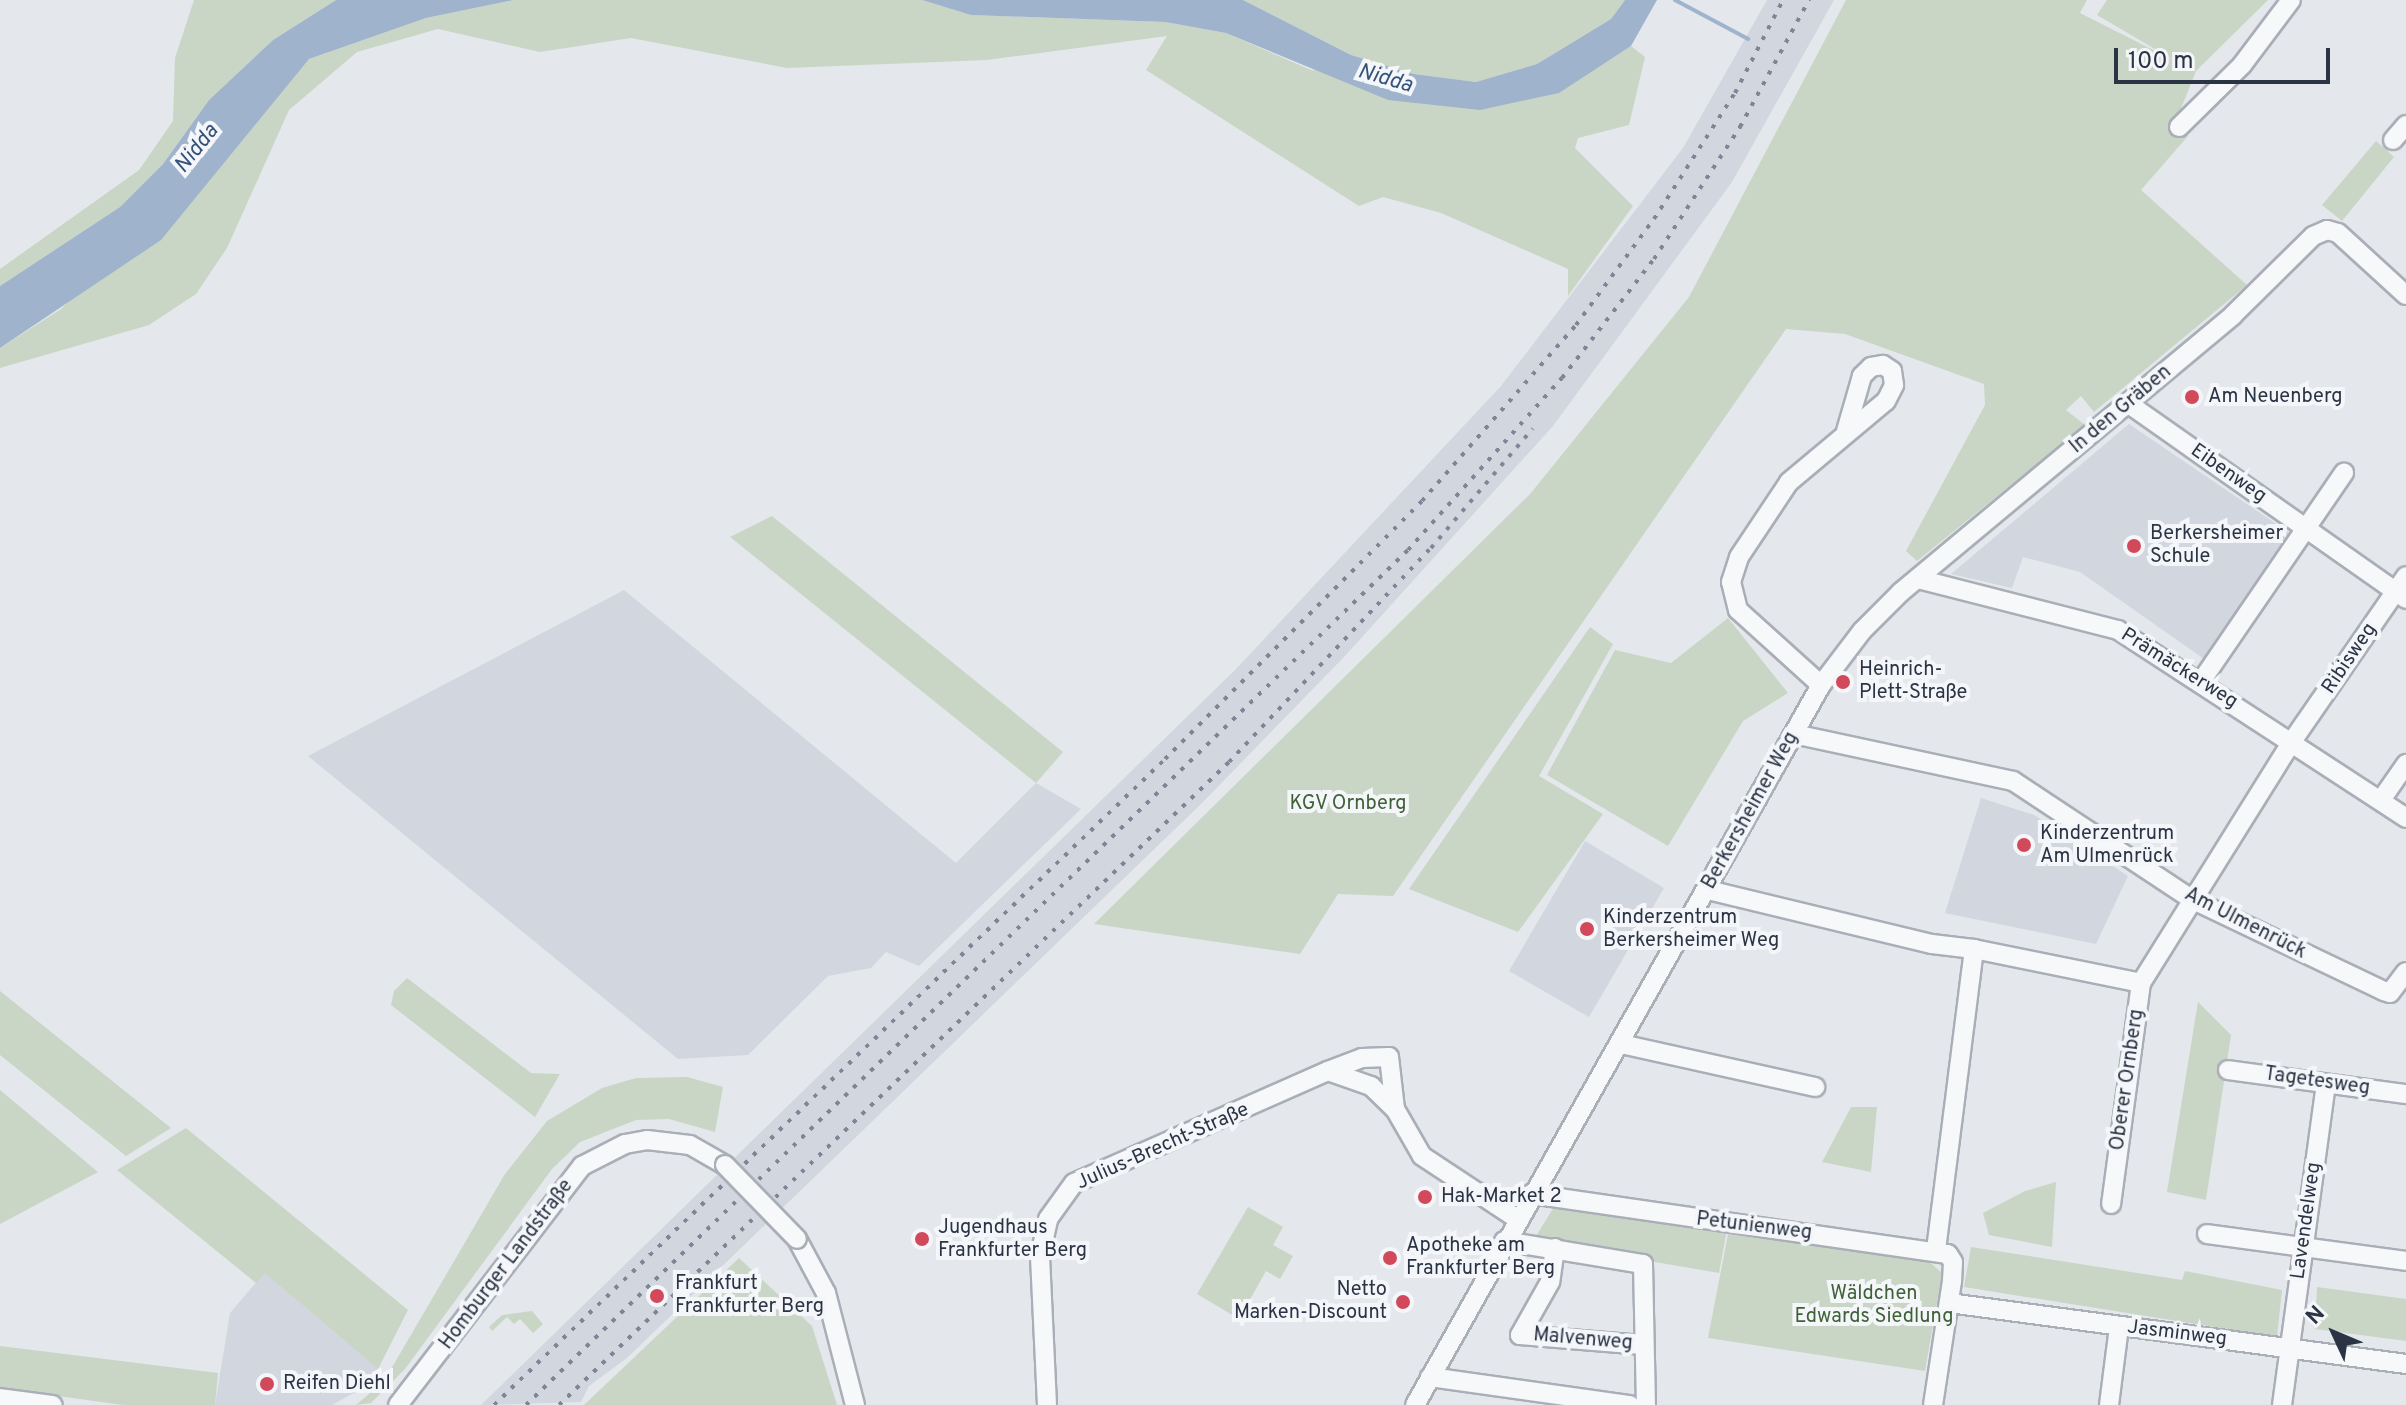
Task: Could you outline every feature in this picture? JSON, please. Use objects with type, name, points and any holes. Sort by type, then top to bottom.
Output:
[{"type":"street","points":[[2179,127],[2242,65],[2291,0]]},
{"type":"street","points":[[2393,140],[2406,125]]},
{"type":"street","name":"In den Gräben","points":[[1901,592],[2233,315],[2313,236],[2327,230],[2338,233],[2406,295]]},
{"type":"street","name":"Eibenweg","points":[[2129,404],[2307,529],[2402,589]]},
{"type":"street","points":[[1821,685],[1738,610],[1731,582],[1739,557],[1789,482],[1846,431]]},
{"type":"street","points":[[2200,683],[2344,473]]},
{"type":"street","name":"Prämäckerweg","points":[[1918,579],[2118,630],[2293,740],[2406,818]]},
{"type":"street","name":"Ribisweg","points":[[2293,740],[2402,589]]},
{"type":"street","name":"Berkersheimer Weg","points":[[1415,1405],[1516,1218],[1621,1044],[1821,685],[1862,631],[1901,592]]},
{"type":"street","name":"Am Ulmenrück","points":[[1794,734],[2013,781],[2191,899],[2390,993],[2406,972]]},
{"type":"street","points":[[2141,983],[2293,740]]},
{"type":"street","points":[[2381,800],[2406,764]]},
{"type":"street","name":"Oberer Ornberg","points":[[1708,890],[1932,944],[1974,949],[2141,983],[2111,1204]]},
{"type":"street","points":[[1933,1405],[1953,1262],[1936,1249],[1974,949]]},
{"type":"street","points":[[1621,1044],[1815,1087]]},
{"type":"street","name":"Julius-Brecht-Straße","points":[[1047,1405],[1040,1255],[1048,1219],[1074,1183],[1362,1058],[1389,1057],[1395,1109]]},
{"type":"street","name":"Tagetesweg","points":[[2228,1070],[2406,1094]]},
{"type":"street","name":"Julius-Brecht-Straße","points":[[1328,1071],[1371,1086],[1395,1109],[1422,1156],[1516,1218]]},
{"type":"street","name":"Lavendelweg","points":[[2282,1405],[2326,1084]]},
{"type":"street","name":"Homburger Landstraße","points":[[398,1405],[582,1166],[625,1144],[667,1139],[701,1150],[725,1165],[797,1239],[826,1293],[855,1405]]},
{"type":"street","name":"Petunienweg","points":[[1531,1194],[1936,1249]]},
{"type":"street","points":[[2207,1234],[2406,1261]]},
{"type":"street","name":"Malvenweg","points":[[1504,1241],[1643,1264],[1646,1405]]},
{"type":"street","name":"Malvenweg","points":[[1555,1248],[1550,1282],[1520,1335],[1644,1345]]},
{"type":"street","name":"Jasminweg","points":[[1949,1303],[2406,1364]]},
{"type":"street","points":[[2109,1405],[2119,1327]]},
{"type":"street","points":[[1430,1377],[1630,1405]]},
{"type":"street","points":[[0,1398],[19,1403],[53,1405]]},
{"type":"shaded area","points":[[1767,0],[1834,0],[1732,182],[1553,426],[1344,657],[1201,804],[627,1358],[589,1386],[581,1402],[481,1405],[1237,668],[1501,386],[1683,148]]},
{"type":"shaded area","name":"Berkersheimer Schule","points":[[2129,424],[2291,534],[2207,661],[2080,572],[2023,557],[2012,588],[1951,574]]},
{"type":"shaded area","points":[[624,590],[956,863],[1036,783],[1081,809],[919,966],[886,952],[871,968],[828,976],[748,1055],[678,1059],[308,756]]},
{"type":"shaded area","name":"Kinderzentrum Am Ulmenrück","points":[[1981,798],[2034,815],[2128,876],[2096,944],[1945,913]]},
{"type":"shaded area","name":"Kinderzentrum Berkersheimer Weg","points":[[1585,841],[1664,888],[1589,1017],[1509,971]]},
{"type":"shaded area","points":[[265,1272],[378,1369],[363,1388],[332,1405],[215,1405],[230,1313]]},
{"type":"green space","points":[[194,0],[336,0],[273,40],[209,100],[163,164],[120,207],[0,286],[0,269],[139,170],[173,121],[175,58]]},
{"type":"green space","points":[[514,0],[922,0],[972,15],[1165,22],[1226,33],[1311,70],[1558,93],[1631,46],[1645,57],[1629,125],[1578,138],[1575,148],[1633,206],[1568,296],[1568,269],[1441,213],[1383,197],[1359,206],[1146,70],[1167,36],[987,60],[787,68],[631,38],[540,52],[438,29],[357,52],[289,110],[227,248],[196,294],[149,325],[0,368],[0,348],[61,309],[309,59],[426,18]]},
{"type":"green space","points":[[1243,0],[1625,0],[1611,19],[1537,64],[1476,82],[1414,74],[1351,55]]},
{"type":"green space","name":"KGV Ornberg","points":[[1846,0],[2087,0],[2080,13],[2177,62],[2097,15],[2107,0],[2268,0],[2196,71],[2178,116],[2188,136],[2141,190],[2247,285],[2094,412],[2081,396],[2066,410],[2085,425],[1917,561],[1906,551],[1985,405],[1984,384],[1845,334],[1786,329],[1393,896],[1338,894],[1300,954],[1094,924],[1531,493],[1689,297]]},
{"type":"green space","points":[[2376,141],[2394,157],[2342,221],[2322,205]]},
{"type":"green space","points":[[772,516],[1063,752],[1036,783],[730,537]]},
{"type":"green space","points":[[1728,618],[1788,693],[1743,721],[1668,846],[1547,775],[1615,650],[1671,663]]},
{"type":"green space","points":[[1590,627],[1613,644],[1539,776],[1603,814],[1518,932],[1409,889]]},
{"type":"green space","points":[[407,978],[531,1073],[560,1074],[535,1117],[391,1005],[394,991]]},
{"type":"green space","points":[[0,991],[171,1128],[126,1156],[0,1055]]},
{"type":"green space","points":[[2198,1002],[2231,1035],[2206,1200],[2167,1192]]},
{"type":"green space","points":[[687,1077],[723,1087],[715,1132],[669,1119],[636,1120],[580,1142],[552,1169],[405,1369],[371,1403],[356,1405],[384,1381],[505,1174],[547,1121],[602,1088],[636,1078]]},
{"type":"green space","points":[[0,1090],[98,1172],[0,1224]]},
{"type":"green space","points":[[1851,1107],[1877,1107],[1871,1172],[1822,1162]]},
{"type":"green space","points":[[186,1128],[408,1310],[378,1369],[265,1273],[256,1283],[117,1170]]},
{"type":"green space","points":[[2056,1182],[2052,1247],[1989,1235],[1983,1213],[2025,1191]]},
{"type":"green space","points":[[1248,1207],[1283,1227],[1273,1245],[1293,1256],[1280,1279],[1266,1271],[1239,1319],[1197,1294]]},
{"type":"green space","points":[[1554,1207],[1727,1229],[1719,1273],[1533,1241]]},
{"type":"green space","name":"Wäldchen Edwards Siedlung","points":[[1728,1234],[1924,1257],[1942,1273],[1925,1371],[1708,1338]]},
{"type":"green space","points":[[1971,1247],[2182,1280],[2185,1271],[2282,1290],[2277,1337],[1964,1287]]},
{"type":"green space","points":[[739,1258],[812,1326],[837,1405],[584,1405]]},
{"type":"green space","points":[[2317,1287],[2406,1299],[2406,1341],[2315,1329]]},
{"type":"green space","points":[[532,1311],[543,1324],[533,1333],[520,1319],[514,1324],[507,1317],[492,1331],[489,1327],[502,1315]]},
{"type":"green space","points":[[0,1346],[218,1373],[215,1405],[123,1405],[0,1388]]},
{"type":"water","name":"Nidda","points":[[336,0],[514,0],[426,18],[309,59],[161,240],[0,348],[0,286],[120,207],[163,164],[209,100],[273,40]]},
{"type":"water","name":"Nidda","points":[[922,0],[1243,0],[1351,55],[1414,74],[1476,82],[1537,64],[1611,19],[1625,0],[1657,0],[1631,46],[1559,93],[1480,110],[1388,100],[1226,33],[1165,22],[971,15]]},
{"type":"waterway","points":[[1675,0],[1748,39]]},
{"type":"railway","points":[[494,1405],[1165,759],[1422,501],[1576,325],[1654,219],[1735,93],[1783,0]]},
{"type":"railway","points":[[526,1405],[1408,550],[1562,378],[1654,259],[1740,127],[1809,0]]},
{"type":"railway","points":[[559,1405],[1229,762],[1431,548],[1533,428]]},
{"type":"place","name":"Am Neuenberg","points":[[2192,397]]},
{"type":"place","name":"Berkersheimer Schule","points":[[2134,546]]},
{"type":"place","name":"Heinrich- Plett-Straße","points":[[1843,682]]},
{"type":"place","name":"Kinderzentrum Am Ulmenrück","points":[[2024,845]]},
{"type":"place","name":"Kinderzentrum Berkersheimer Weg","points":[[1587,929]]},
{"type":"place","name":"Hak-Market 2","points":[[1425,1197]]},
{"type":"place","name":"Jugendhaus Frankfurter Berg","points":[[922,1239]]},
{"type":"place","name":"Apotheke am Frankfurter Berg","points":[[1390,1258]]},
{"type":"place","name":"Frankfurt Frankfurter Berg","points":[[657,1296]]},
{"type":"place","name":"Netto Marken-Discount","points":[[1403,1302]]},
{"type":"place","name":"Reifen Diehl","points":[[267,1384]]}]
